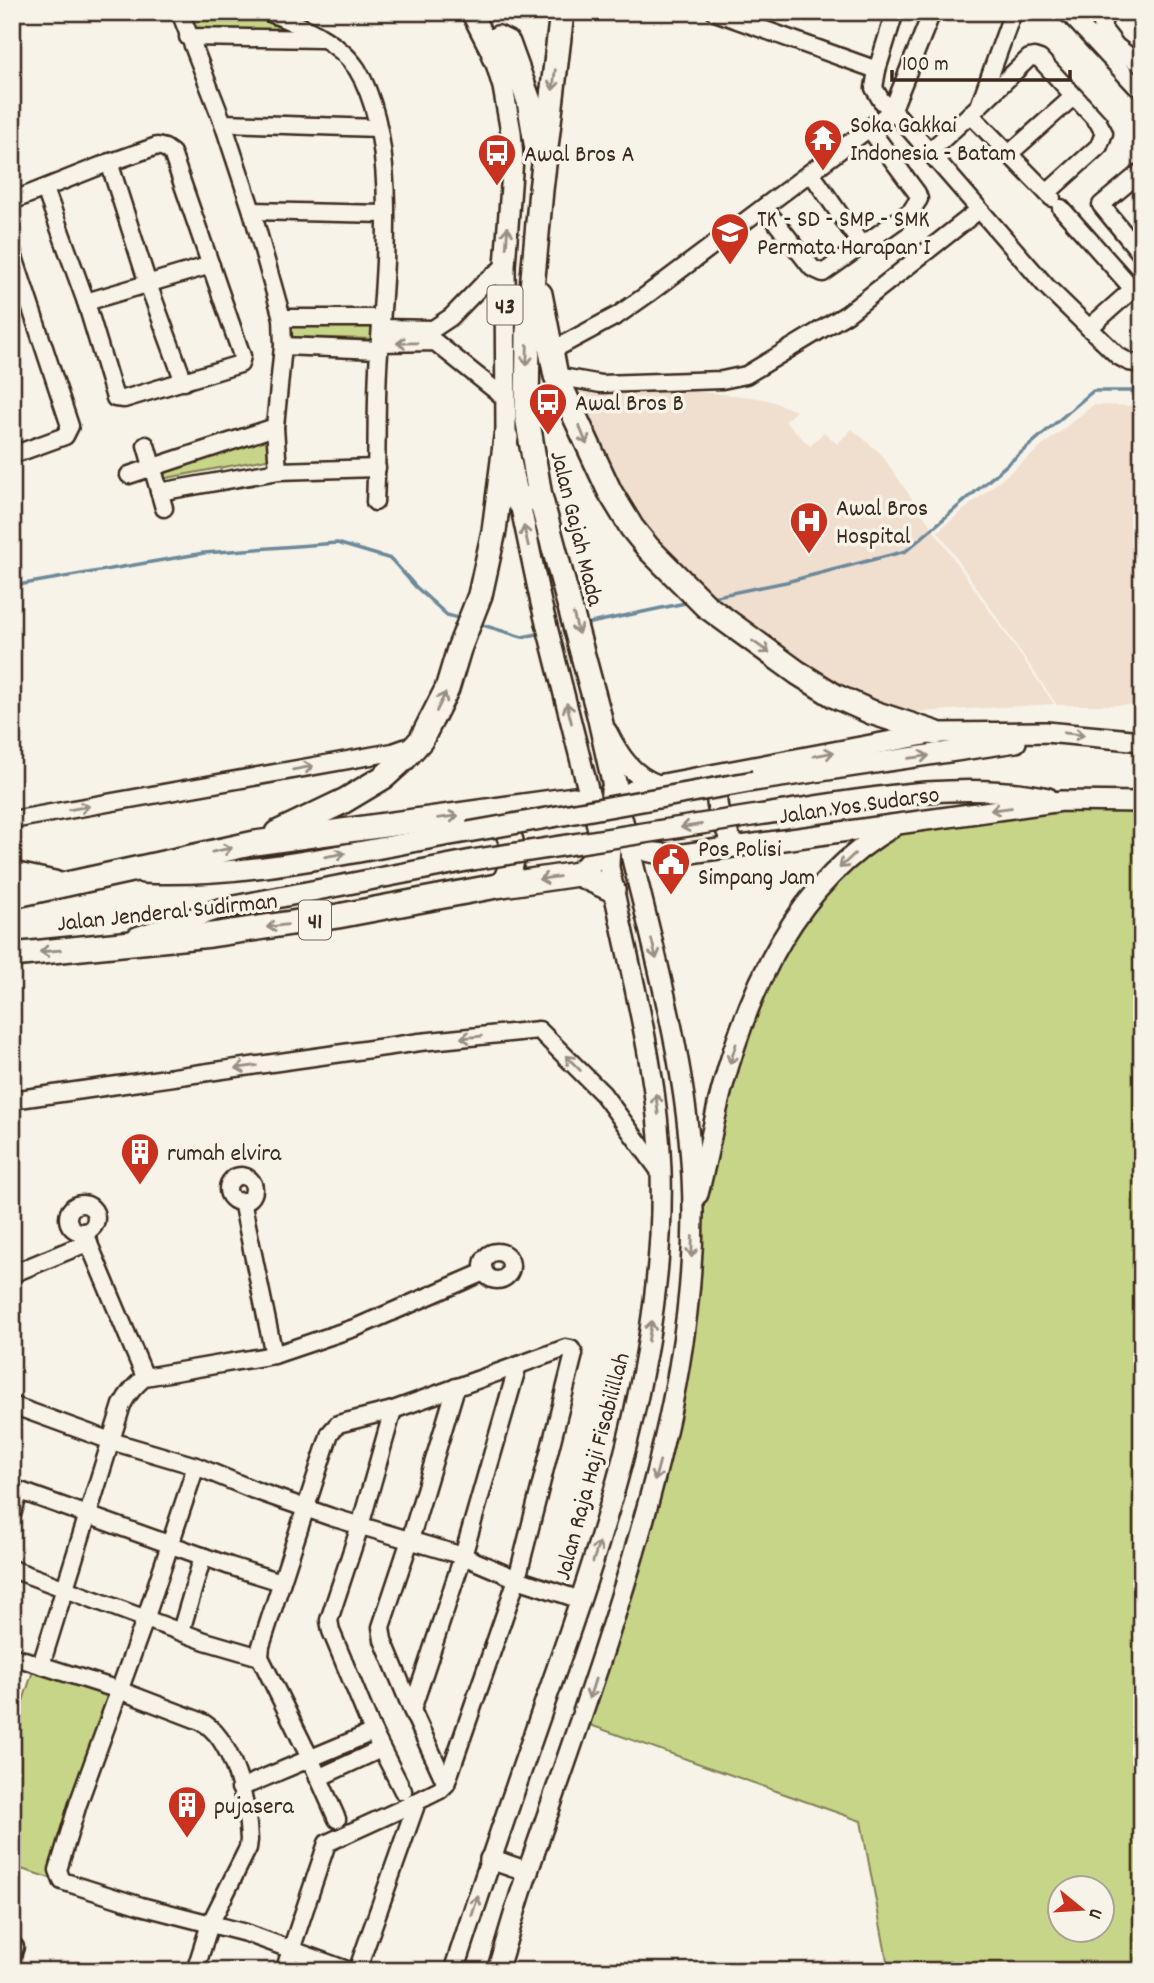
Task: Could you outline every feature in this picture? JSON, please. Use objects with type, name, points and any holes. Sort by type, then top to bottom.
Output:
[{"type":"highway","name":"Jalan Gajah Mada","points":[[562,12],[528,332],[526,390],[530,445],[529,498],[567,592],[599,715],[611,767],[613,831]]},
{"type":"highway","points":[[494,57],[494,41],[497,38],[503,39],[508,43],[529,102],[536,137],[541,190]]},
{"type":"highway","points":[[536,252],[540,301],[556,376],[610,492],[632,528],[666,567],[706,606],[788,666],[835,696],[871,712],[935,733]]},
{"type":"highway","points":[[255,843],[365,789],[384,777],[421,740],[447,689],[458,649],[480,596],[490,555],[506,437]]},
{"type":"highway","name":"Jalan Jenderal Sudirman","points":[[12,896],[255,843],[574,799],[613,831]]},
{"type":"highway","points":[[486,812],[501,822],[512,839],[512,859],[502,885]]},
{"type":"highway","points":[[613,831],[593,862],[578,874],[613,890]]},
{"type":"highway","points":[[12,874],[63,884]]},
{"type":"highway","name":"Jalan Jenderal Sudirman","points":[[14,956],[292,924],[502,885],[578,874]]},
{"type":"main road","name":"Jalan Gajah Mada","points":[[471,12],[494,57],[507,107],[513,159],[505,266],[506,437],[529,498],[541,603],[584,771],[613,831]]},
{"type":"main road","points":[[599,715],[625,762],[645,781],[658,785]]},
{"type":"main road","points":[[121,872],[183,874],[263,865],[754,781],[1024,741],[1040,732]]},
{"type":"main road","points":[[497,1971],[528,1872],[610,1636],[663,1450],[683,1347],[693,1212],[687,1123],[677,1055],[613,831],[624,798],[633,790],[935,733],[1040,732],[1142,741]]},
{"type":"main road","points":[[725,773],[718,789],[717,804],[723,825],[736,846]]},
{"type":"main road","points":[[113,945],[219,909],[472,860],[758,815],[919,793],[1011,792],[1062,802]]},
{"type":"main road","name":"Jalan Yos Sudarso","points":[[613,831],[653,854],[676,855],[1062,802],[1142,802]]},
{"type":"main road","points":[[693,1212],[722,1090],[751,1000],[775,949],[791,924],[826,881],[859,849],[903,822]]},
{"type":"main road","name":"Jalan Raja Haji Fisabilillah","points":[[454,1971],[490,1859],[581,1600],[621,1469],[646,1352],[656,1279],[661,1173],[657,1108],[651,1064],[613,890],[613,831]]},
{"type":"main road","points":[[490,1859],[528,1872]]},
{"type":"street","points":[[180,12],[223,123],[252,211],[282,318],[283,346],[275,427],[278,471]]},
{"type":"street","points":[[268,12],[324,39],[341,51],[355,67],[369,98],[378,128],[383,161],[385,215],[375,502]]},
{"type":"street","points":[[715,12],[877,71]]},
{"type":"street","points":[[895,12],[874,82],[876,95],[1046,286],[1118,356],[1129,362],[1142,364]]},
{"type":"street","points":[[551,351],[628,308],[892,111],[932,12]]},
{"type":"street","points":[[974,110],[1013,12]]},
{"type":"street","points":[[1065,12],[1136,86]]},
{"type":"street","points":[[1105,12],[1102,28],[1116,46],[1142,66]]},
{"type":"street","points":[[188,37],[324,39]]},
{"type":"street","points":[[929,152],[1032,57],[1040,59],[1098,122],[1104,137],[1054,200]]},
{"type":"street","points":[[1009,154],[1073,97]]},
{"type":"street","points":[[974,110],[1009,154],[1137,285],[1088,328]]},
{"type":"street","points":[[223,123],[378,128]]},
{"type":"street","points":[[764,207],[817,272],[824,273],[911,211],[919,199],[917,193],[869,128]]},
{"type":"street","points":[[12,201],[109,162],[157,146],[166,148],[172,153],[211,265],[242,361],[240,364],[124,399],[115,398],[86,302],[45,188]]},
{"type":"street","points":[[109,162],[148,284],[184,382]]},
{"type":"street","points":[[1075,223],[1142,171]]},
{"type":"street","points":[[811,173],[862,246]]},
{"type":"street","points":[[1101,205],[1142,255]]},
{"type":"street","points":[[556,376],[601,384],[722,380],[746,375],[847,314],[979,210]]},
{"type":"street","points":[[252,211],[385,215]]},
{"type":"street","points":[[12,251],[70,426],[65,436],[21,452],[12,449]]},
{"type":"street","points":[[86,302],[211,265]]},
{"type":"street","points":[[434,336],[505,266]]},
{"type":"street","points":[[282,318],[380,335]]},
{"type":"street","points":[[283,346],[380,335],[434,336],[505,398]]},
{"type":"street","points":[[129,475],[275,427]]},
{"type":"street","points":[[146,445],[162,500],[278,471],[377,468]]},
{"type":"street","points":[[12,820],[393,752],[421,740]]},
{"type":"street","points":[[12,1100],[420,1042],[539,1030],[603,1094],[661,1173]]},
{"type":"street","points":[[242,1202],[274,1355]]},
{"type":"street","points":[[12,1274],[86,1237],[145,1377]]},
{"type":"street","points":[[41,1665],[126,1397],[145,1377],[274,1355],[357,1327],[484,1272]]},
{"type":"street","points":[[284,1971],[327,1843],[416,1802],[446,1784],[517,1579],[573,1352],[566,1348],[393,1410],[338,1424],[332,1429],[281,1582],[260,1657],[337,1819]]},
{"type":"street","points":[[412,1710],[463,1556],[518,1365]]},
{"type":"street","points":[[446,1784],[383,1640],[381,1627],[411,1540],[456,1387]]},
{"type":"street","points":[[12,1405],[111,1441],[196,1466],[306,1508],[463,1556],[517,1579],[581,1600]]},
{"type":"street","points":[[393,1410],[360,1526],[330,1615],[329,1626],[373,1732],[403,1791]]},
{"type":"street","points":[[196,1466],[146,1618],[78,1804],[58,1870],[59,1878],[141,1906],[246,1934],[350,1971]]},
{"type":"street","points":[[12,1514],[16,1489],[281,1582]]},
{"type":"street","points":[[181,1632],[203,1556]]},
{"type":"street","points":[[12,1569],[181,1632],[260,1657]]},
{"type":"street","points":[[12,1656],[119,1690],[212,1727],[226,1746],[240,1788],[249,1835],[248,1849],[210,1924],[195,1971]]},
{"type":"street","points":[[240,1788],[373,1732]]},
{"type":"street","points":[[351,1741],[357,1760]]},
{"type":"street","points":[[318,1778],[381,1749]]},
{"type":"street","points":[[358,1971],[416,1802]]},
{"type":"shaded area","name":"Awal Bros Hospital","points":[[571,379],[768,400],[796,411],[785,421],[810,446],[824,432],[837,444],[852,429],[881,454],[1054,704],[916,712],[850,691],[791,659],[681,576],[629,508],[598,445]]},
{"type":"shaded area","points":[[1093,405],[1142,406],[1142,705],[1057,705],[938,531]]},
{"type":"green space","points":[[187,12],[260,14],[286,24],[298,33],[194,31]]},
{"type":"green space","points":[[286,314],[376,314],[375,339],[290,337]]},
{"type":"green space","points":[[269,429],[272,458],[161,479],[158,466]]},
{"type":"green space","points":[[982,799],[1142,800],[1142,1971],[889,1971],[861,1821],[573,1719],[608,1618],[648,1476],[681,1317],[698,1149],[708,1098],[726,1043],[749,996],[806,913],[856,865],[921,815]]},
{"type":"green space","points":[[33,1671],[115,1698],[56,1880],[12,1866],[12,1734]]},
{"type":"waterway","points":[[712,597],[786,582],[906,551],[1093,391],[1142,391]]},
{"type":"waterway","points":[[12,586],[204,553],[337,543],[391,559],[416,587],[447,615],[462,619]]},
{"type":"waterway","points":[[581,625],[690,602]]},
{"type":"waterway","points":[[476,623],[522,637],[543,633]]},
{"type":"place","name":"Soka Gakkai Indonesia - Batam","points":[[823,172]]},
{"type":"place","name":"Awal Bros A","points":[[497,187]]},
{"type":"place","name":"TK - SD - SMP - SMK Permata Harapan I","points":[[730,266]]},
{"type":"place","name":"Awal Bros B","points":[[548,436]]},
{"type":"place","name":"Awal Bros Hospital","points":[[809,555]]},
{"type":"place","name":"Pos Polisi Simpang Jam","points":[[671,896]]},
{"type":"place","name":"rumah elvira","points":[[140,1186]]},
{"type":"place","name":"pujasera","points":[[187,1839]]}]
